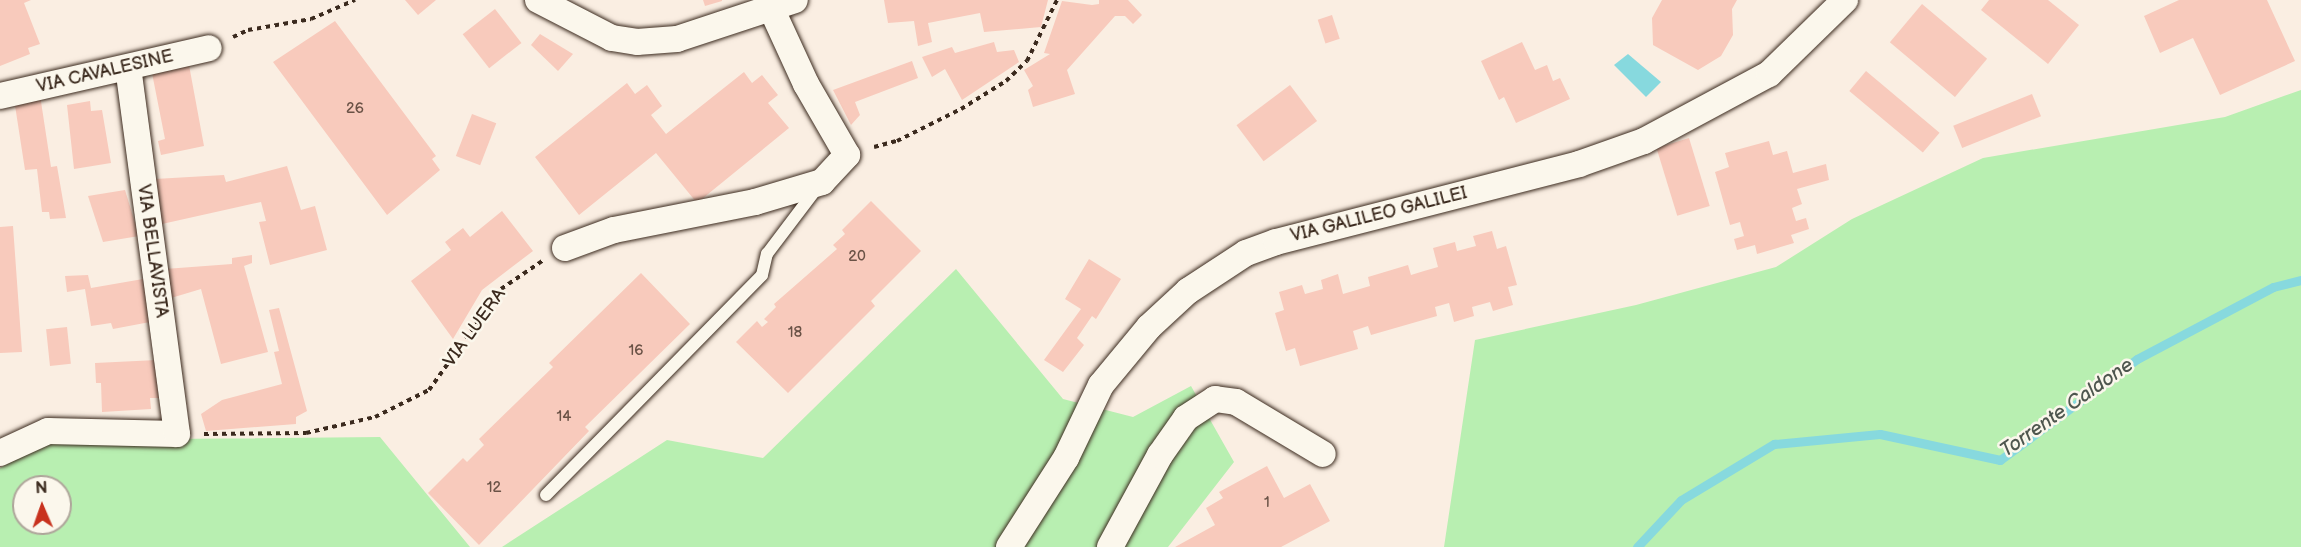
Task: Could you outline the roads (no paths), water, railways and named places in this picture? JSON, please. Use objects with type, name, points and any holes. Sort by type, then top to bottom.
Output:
[{"type":"street","points":[[538,0],[612,38],[637,42],[677,39],[795,0]]},
{"type":"street","name":"VIA GALILEO GALILEI","points":[[1009,547],[1066,458],[1107,377],[1149,327],[1188,291],[1246,253],[1276,242],[1579,164],[1644,141],[1769,74],[1845,0]]},
{"type":"street","points":[[565,248],[614,230],[755,202],[822,182],[847,155],[806,84],[771,8]]},
{"type":"street","name":"VIA CAVALESINE","points":[[0,96],[209,48]]},
{"type":"street","name":"VIA BELLAVISTA","points":[[0,453],[48,430],[177,434],[128,68]]},
{"type":"street","points":[[1110,547],[1160,454],[1186,418],[1215,399],[1236,402],[1323,454]]},
{"type":"lane","points":[[546,495],[762,275],[767,254],[822,182]]},
{"type":"water","points":[[1628,54],[1661,82],[1646,97],[1614,65]]},
{"type":"waterway","name":"Torrente Caldone","points":[[1637,547],[1681,500],[1774,444],[1880,434],[2000,460],[2137,359],[2273,287],[2301,280]]}]
